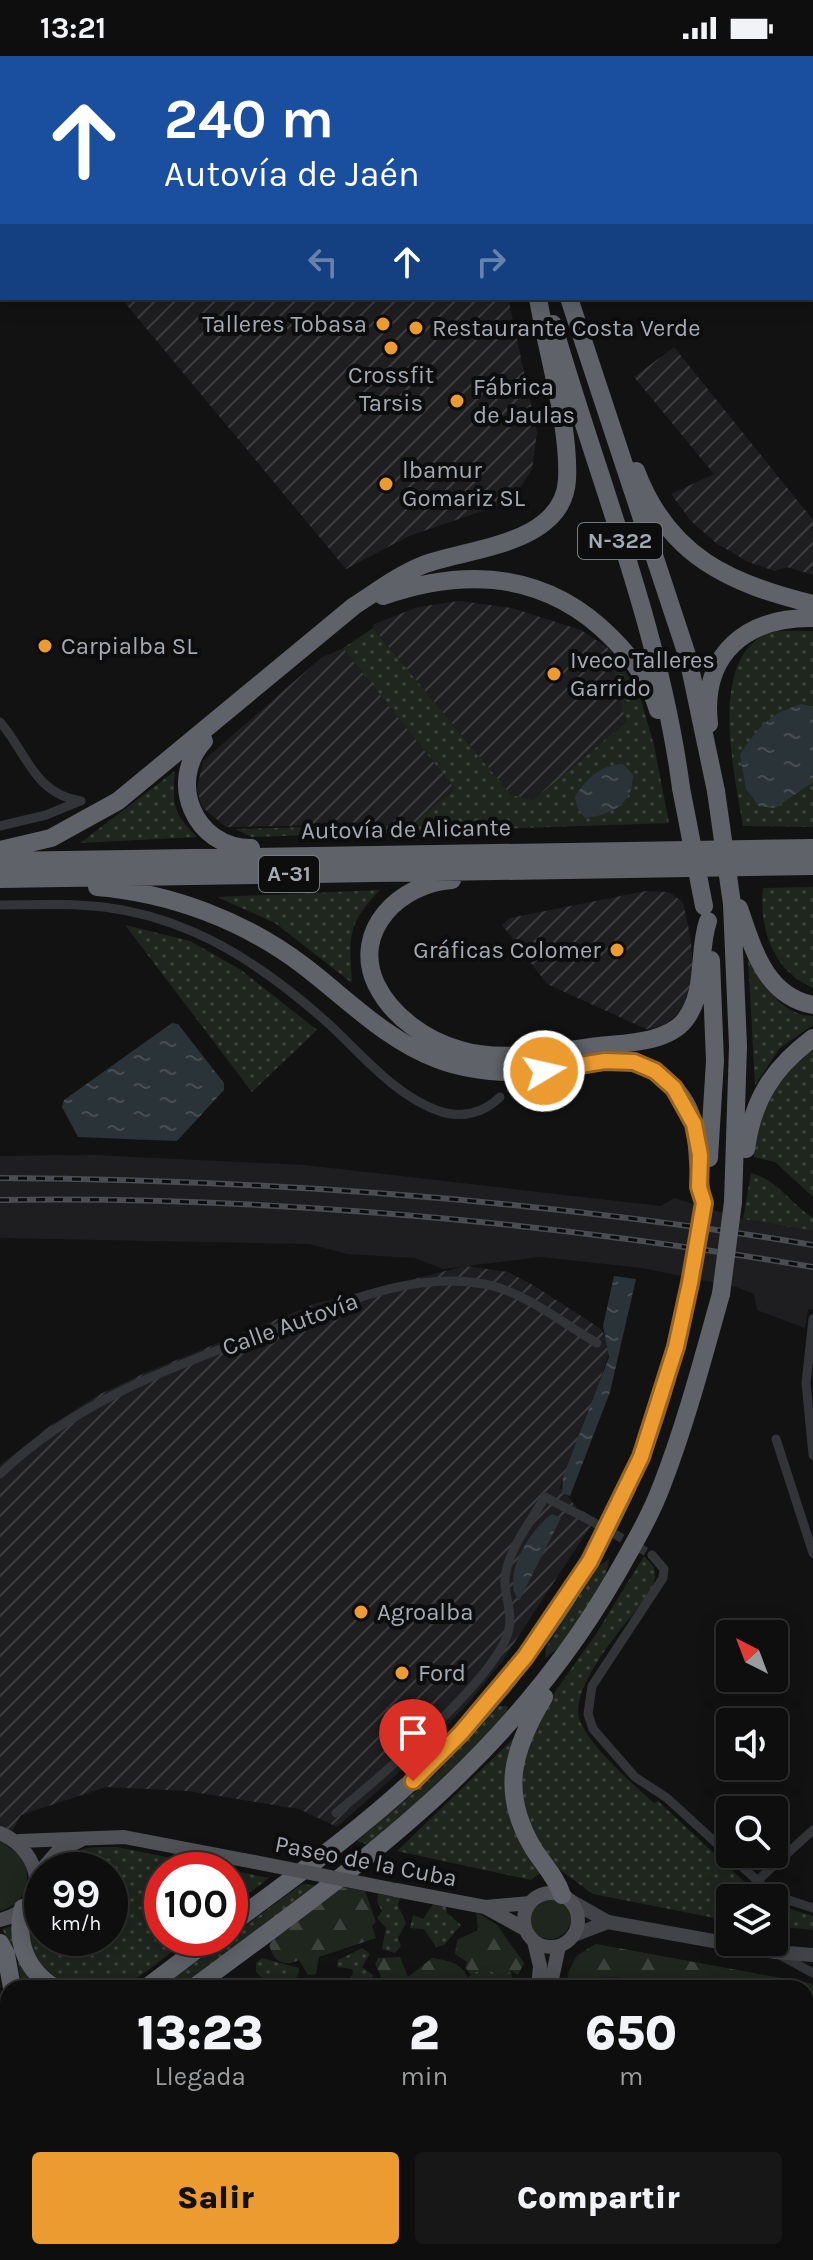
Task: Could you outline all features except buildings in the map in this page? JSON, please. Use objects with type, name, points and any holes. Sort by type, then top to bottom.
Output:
[{"type":"highway","points":[[0,850],[51,838],[83,823],[129,792],[354,606],[422,566],[511,540],[536,528],[558,506],[567,481],[565,439],[538,300]]},
{"type":"highway","name":"N-322","points":[[248,1911],[413,1781],[461,1733],[525,1657],[590,1561],[641,1457],[676,1347],[690,1283],[704,1203],[715,1061],[714,990],[706,914],[659,675],[547,300]]},
{"type":"highway","name":"N-322","points":[[204,1980],[376,1850],[444,1793],[496,1740],[546,1680],[596,1610],[661,1488],[721,1294],[733,1202],[738,1094],[731,883],[716,791],[688,658],[570,300]]},
{"type":"highway","points":[[601,397],[613,410],[651,502],[684,546],[733,580],[813,604]]},
{"type":"highway","points":[[354,606],[441,579],[499,579],[550,595],[601,627],[643,674],[655,700],[680,780]]},
{"type":"highway","points":[[710,766],[709,687],[721,659],[750,630],[788,618],[813,618]]},
{"type":"highway","points":[[228,713],[196,750],[187,770],[186,794],[194,818],[224,843],[243,848],[278,848],[301,855]]},
{"type":"highway","name":"Autovía de Alicante","points":[[0,861],[813,848]]},
{"type":"highway","name":"Autovía de Alicante","points":[[0,879],[813,866]]},
{"type":"highway","points":[[463,1059],[425,1036],[384,998],[375,982],[371,958],[375,934],[397,898],[417,887],[445,881],[509,877],[533,870]]},
{"type":"highway","points":[[46,878],[71,885],[124,889],[218,917],[262,937],[401,1041],[437,1059],[500,1063],[544,1071],[605,1061],[634,1062],[655,1071],[674,1088],[694,1124],[704,1203]]},
{"type":"highway","points":[[731,883],[747,934],[766,974],[783,993],[813,1005]]},
{"type":"highway","points":[[500,1063],[639,1041],[674,1030],[684,1021],[702,978],[702,939],[706,914]]},
{"type":"highway","points":[[733,1202],[759,1097],[786,1059],[813,1038]]},
{"type":"highway","points":[[567,1898],[523,1830],[513,1788],[514,1771],[524,1730],[596,1610]]},
{"type":"highway","points":[[23,1908],[19,1922],[22,1948],[32,1968],[46,1980]]},
{"type":"highway","points":[[0,1943],[6,1954],[11,1980]]},
{"type":"highway","points":[[156,1980],[188,1956]]},
{"type":"highway","points":[[150,1980],[162,1975]]},
{"type":"main road","points":[[0,1833],[19,1841],[28,1852]]},
{"type":"main road","points":[[57,1852],[96,1835]]},
{"type":"main road","name":"Paseo de la Cuba","points":[[19,1841],[96,1835],[485,1907],[530,1903]]},
{"type":"main road","points":[[544,1980],[524,1920],[530,1903],[544,1894],[567,1898],[608,1922],[716,1941]]},
{"type":"main road","points":[[567,1898],[578,1914],[574,1935]]},
{"type":"main road","name":"Paseo de la Cuba","points":[[485,1907],[529,1935]]},
{"type":"main road","points":[[0,1920],[23,1908]]},
{"type":"main road","points":[[548,1980],[559,1946],[574,1935],[608,1922]]},
{"type":"main road","points":[[529,1935],[542,1946],[559,1946]]},
{"type":"main road","points":[[788,1953],[813,1955]]},
{"type":"street","points":[[0,722],[45,786],[61,797],[81,801],[46,815],[0,826]]},
{"type":"street","points":[[0,905],[96,904],[167,921],[225,947],[275,979],[403,1090],[429,1107],[443,1113],[469,1114],[489,1108],[500,1097]]},
{"type":"street","name":"Calle Autovía","points":[[0,1474],[72,1419],[120,1391],[316,1312],[395,1289],[449,1280],[504,1289],[597,1343]]},
{"type":"street","points":[[813,1319],[806,1383],[813,1455]]},
{"type":"street","points":[[776,1439],[813,1553]]},
{"type":"street","points":[[336,1813],[438,1720],[499,1650],[508,1635],[512,1616],[505,1591],[508,1565],[545,1497],[591,1521]]},
{"type":"street","points":[[652,1555],[664,1569],[663,1578],[592,1686],[588,1714],[593,1729],[635,1777],[667,1798],[773,1895],[813,1908]]},
{"type":"street","points":[[757,1881],[813,1830]]},
{"type":"street","points":[[782,1956],[813,1973]]},
{"type":"shaded area","points":[[123,300],[508,300],[537,432],[532,469],[517,493],[500,505],[409,536],[346,569]]},
{"type":"shaded area","points":[[674,347],[813,520],[813,575],[787,567],[775,571],[748,562],[716,543],[691,521],[671,494],[714,474],[634,377]]},
{"type":"shaded area","points":[[460,601],[512,608],[581,630],[608,648],[626,722],[534,800],[511,795],[373,628],[374,624],[418,607]]},
{"type":"shaded area","points":[[343,648],[455,789],[413,824],[226,827],[202,807],[197,789],[203,761],[321,658]]},
{"type":"shaded area","points":[[646,891],[668,892],[683,902],[691,940],[693,979],[689,997],[679,1013],[663,1026],[646,1029],[547,984],[502,925],[510,918]]},
{"type":"shaded area","points":[[92,1155],[305,1165],[661,1206],[674,1198],[743,1219],[813,1231],[813,1310],[808,1309],[805,1328],[757,1310],[754,1294],[736,1287],[642,1268],[540,1257],[443,1269],[415,1258],[347,1254],[309,1244],[0,1238],[0,1156]]},
{"type":"shaded area","points":[[466,1266],[508,1272],[533,1285],[601,1329],[610,1349],[589,1415],[560,1487],[577,1508],[596,1518],[503,1660],[423,1751],[337,1827],[299,1809],[187,1791],[106,1787],[21,1815],[0,1853],[0,1465],[50,1426],[98,1395],[149,1371],[317,1303]]},
{"type":"shaded area","points":[[596,1944],[791,1980],[568,1980],[577,1955]]},
{"type":"green space","points":[[373,628],[511,795],[534,800],[626,722],[608,648],[638,690],[654,745],[669,823],[252,837],[235,829],[413,824],[455,789],[343,648]]},
{"type":"green space","points":[[781,631],[813,631],[813,827],[743,826],[731,752],[731,695],[736,670],[747,650],[764,635]]},
{"type":"green space","points":[[175,771],[176,807],[197,837],[80,843]]},
{"type":"green space","points":[[813,887],[813,988],[799,981],[779,960],[767,933],[762,903],[763,888]]},
{"type":"green space","points":[[380,890],[361,912],[352,932],[352,983],[275,923],[217,897]]},
{"type":"green space","points":[[125,925],[190,941],[241,970],[317,1030],[252,1092]]},
{"type":"green space","points":[[748,958],[782,1004],[801,1014],[813,1016],[813,1025],[780,1048],[755,1085]]},
{"type":"green space","points":[[813,1047],[813,1197],[775,1162],[754,1157],[764,1108],[779,1083]]},
{"type":"green space","points":[[751,1173],[769,1181],[813,1218],[813,1231],[743,1219]]},
{"type":"green space","points":[[644,1556],[654,1567],[652,1587],[598,1660],[582,1693],[578,1708],[580,1721],[593,1743],[624,1776],[654,1803],[658,1801],[716,1855],[716,1868],[730,1868],[747,1884],[716,1884],[716,1918],[593,1894],[556,1867],[540,1845],[524,1808],[520,1772],[542,1710],[596,1634]]},
{"type":"green space","points":[[609,1559],[602,1584],[585,1614],[565,1641],[545,1658],[546,1648],[597,1567]]},
{"type":"green space","points":[[499,1706],[507,1706],[508,1715],[372,1846],[357,1841],[435,1775]]},
{"type":"green space","points":[[516,1736],[510,1757],[542,1872],[531,1880],[397,1851]]},
{"type":"green space","points":[[0,1841],[24,1858],[24,1891],[16,1903],[0,1911]]},
{"type":"green space","points":[[117,1847],[144,1852],[144,1956],[166,1956],[132,1980],[59,1980],[41,1967],[33,1956],[128,1956],[128,1852],[73,1852]]},
{"type":"green space","points":[[248,1874],[269,1878],[248,1894]]},
{"type":"green space","points":[[302,1884],[319,1886],[248,1940],[248,1924]]},
{"type":"green space","points":[[342,1887],[365,1891],[376,1922],[372,1926],[376,1938],[319,1957],[316,1974],[308,1975],[299,1960],[283,1963],[275,1958],[269,1943]]},
{"type":"green space","points":[[378,1894],[400,1897],[398,1906],[406,1923],[398,1938],[401,1946],[395,1953],[382,1949],[386,1928],[377,1918],[382,1911],[377,1902]]},
{"type":"green space","points":[[550,1897],[565,1903],[571,1918],[565,1933],[550,1939],[535,1933],[529,1918],[535,1903]]},
{"type":"green space","points":[[433,1904],[446,1906],[447,1913],[461,1925],[444,1945],[436,1947],[424,1929],[410,1928],[413,1915],[423,1919]]},
{"type":"green space","points":[[788,1908],[813,1916],[813,1930],[788,1927]]},
{"type":"green space","points":[[476,1912],[497,1925],[524,1963],[518,1975],[511,1971],[501,1977],[484,1967],[471,1975],[465,1967],[467,1962],[455,1954],[457,1940],[478,1930]]},
{"type":"green space","points":[[12,1926],[24,1956],[27,1956],[39,1980],[21,1980],[17,1957],[2,1929]]},
{"type":"green space","points":[[596,1944],[791,1980],[620,1980],[620,1977],[601,1975],[601,1980],[568,1980],[574,1961]]},
{"type":"green space","points":[[362,1948],[370,1954],[362,1967],[373,1975],[372,1980],[348,1980],[352,1969],[337,1967],[338,1960]]},
{"type":"green space","points":[[204,1956],[227,1956],[196,1980],[171,1980]]},
{"type":"green space","points":[[400,1957],[408,1977],[432,1958],[447,1961],[462,1969],[468,1980],[380,1980],[375,1964],[378,1958]]},
{"type":"green space","points":[[262,1958],[299,1968],[298,1975],[294,1980],[262,1980],[256,1972],[256,1963]]},
{"type":"green space","points":[[484,1967],[501,1977],[511,1971],[512,1980],[469,1980],[468,1977]]},
{"type":"water","points":[[801,704],[813,707],[813,782],[775,808],[759,806],[746,789],[740,755],[766,722],[780,712]]},
{"type":"water","points":[[623,764],[633,775],[625,801],[612,811],[585,818],[577,807],[575,797],[579,790],[601,770]]},
{"type":"water","points":[[172,1023],[178,1024],[224,1083],[224,1090],[177,1141],[78,1137],[62,1107],[64,1100]]},
{"type":"water","points":[[614,1276],[636,1279],[610,1392],[570,1496],[562,1493],[563,1477],[609,1357],[603,1326]]},
{"type":"water","points":[[552,1514],[561,1518],[519,1601],[513,1579],[520,1554],[535,1530]]},
{"type":"tunnel","points":[[591,1521],[652,1555]]},
{"type":"railway","points":[[0,1178],[204,1183],[408,1195],[611,1216],[813,1245]]},
{"type":"railway","points":[[0,1200],[204,1202],[408,1215],[611,1237],[813,1267]]},
{"type":"place","name":"Talleres Tobasa","points":[[383,324]]},
{"type":"place","name":"Restaurante Costa Verde","points":[[416,328]]},
{"type":"place","name":"Crossfit Tarsis","points":[[391,348]]},
{"type":"place","name":"Fábrica de Jaulas","points":[[457,401]]},
{"type":"place","name":"lbamur Gomariz SL","points":[[386,484]]},
{"type":"place","name":"Carpialba SL","points":[[45,646]]},
{"type":"place","name":"Iveco Talleres Garrido","points":[[554,674]]},
{"type":"place","name":"Gráficas Colomer","points":[[617,950]]},
{"type":"place","name":"Agroalba","points":[[361,1612]]},
{"type":"place","name":"Ford","points":[[402,1673]]},
{"type":"route","points":[[413,1781],[461,1733],[525,1657],[590,1561],[641,1457],[676,1347],[690,1283],[704,1203],[699,1187],[699,1142],[694,1124],[674,1088],[655,1071],[634,1062],[605,1061],[544,1071]]}]
